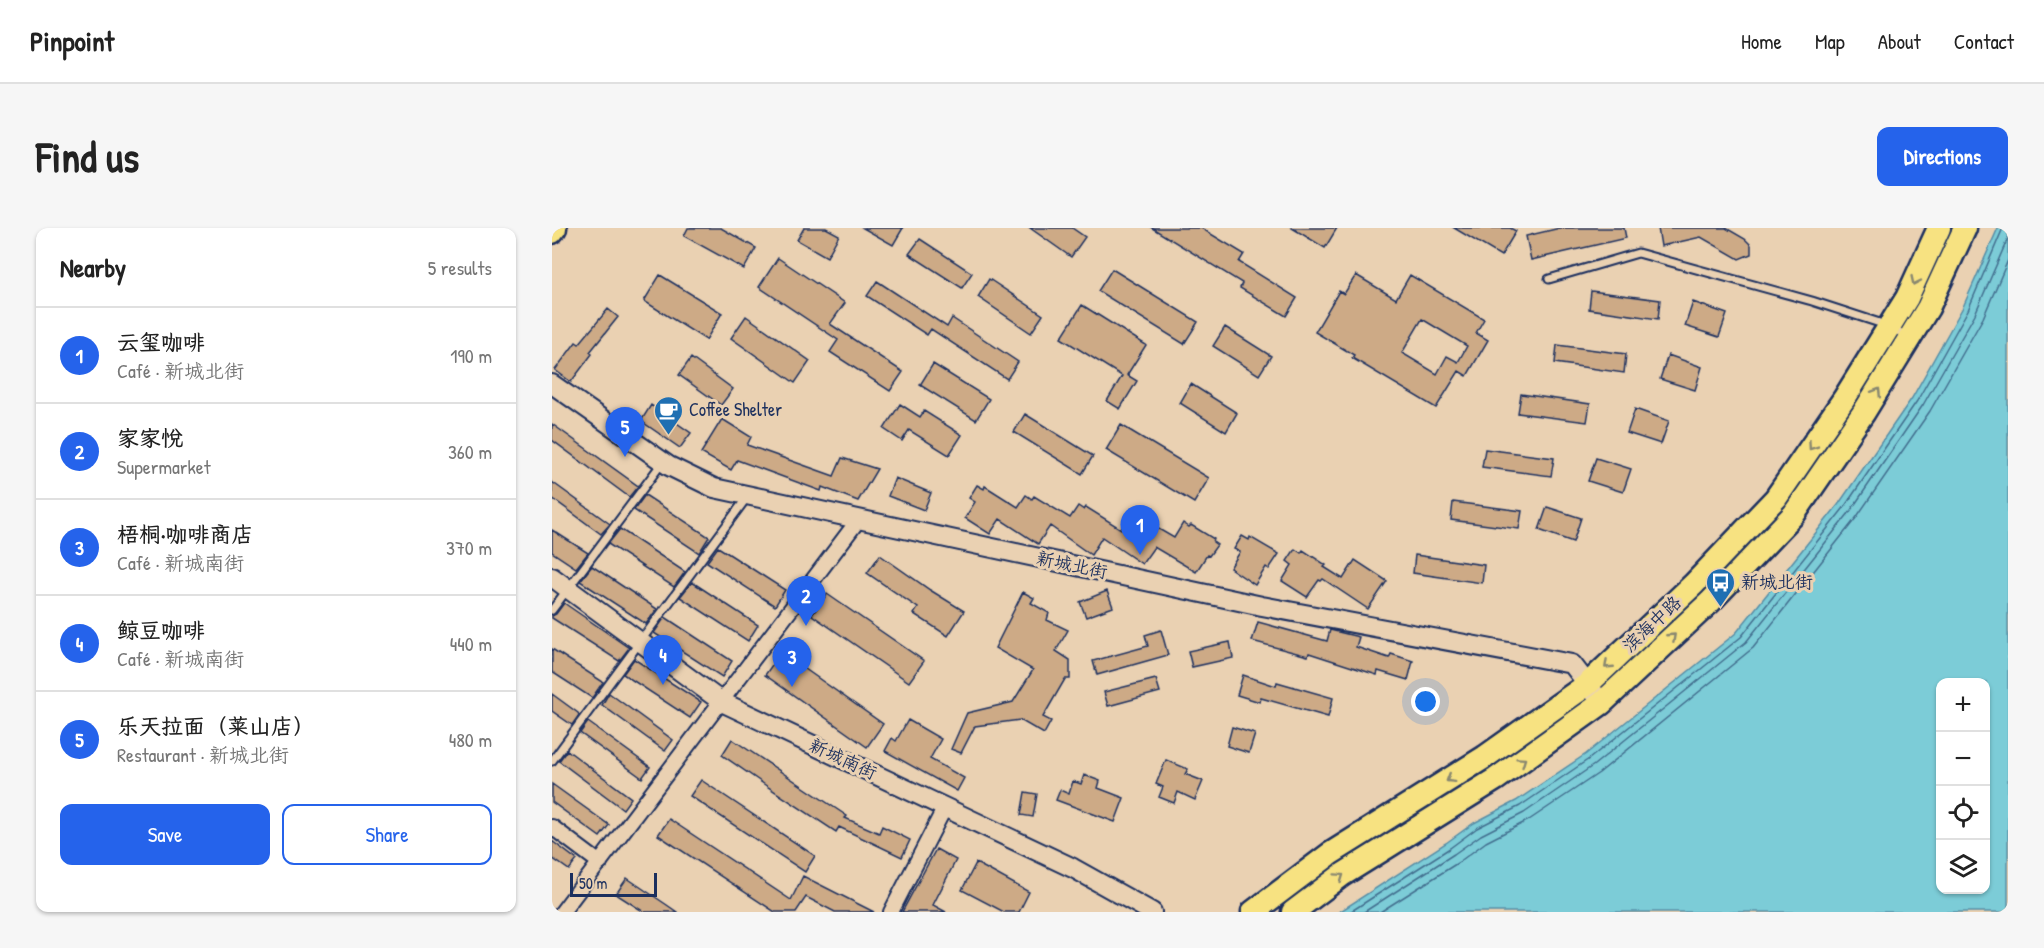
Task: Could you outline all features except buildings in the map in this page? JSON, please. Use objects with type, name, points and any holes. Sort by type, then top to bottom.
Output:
[{"type":"main road","name":"滨海中路","points":[[1253,912],[1330,854],[1485,757],[1588,684],[1694,584],[1776,498],[1844,399],[1907,298],[1939,228]]},
{"type":"main road","name":"滨海中路","points":[[1293,912],[1342,875],[1496,779],[1602,703],[1710,602],[1794,514],[1864,412],[1928,308],[1965,228]]},
{"type":"street","name":"新城北街","points":[[552,384],[663,462],[690,478],[714,488],[1262,606],[1572,664],[1602,703]]},
{"type":"street","points":[[562,912],[859,519]]},
{"type":"street","name":"新城南街","points":[[552,577],[722,702],[1073,868],[1152,912]]},
{"type":"street","points":[[891,912],[945,807]]},
{"type":"street","points":[[552,827],[600,862]]},
{"type":"lane","points":[[1549,279],[1638,253],[1812,301],[1889,326],[1910,339]]},
{"type":"lane","points":[[552,610],[663,462]]},
{"type":"lane","points":[[552,761],[748,496]]},
{"type":"water","points":[[1998,228],[2008,228],[2008,912],[1339,912],[1474,823],[1516,801],[1586,754],[1736,633],[1838,505],[1912,398],[1963,307]]},
{"type":"place","name":"Coffee Shelter","points":[[668,436]]},
{"type":"place","name":"乐天拉面（莱山店）","points":[[625,457]]},
{"type":"place","name":"云玺咖啡","points":[[1140,555]]},
{"type":"place","name":"新城北街","points":[[1720,608]]},
{"type":"place","name":"家家悦","points":[[806,626]]},
{"type":"place","name":"鲸豆咖啡","points":[[663,685]]},
{"type":"place","name":"梧桐·咖啡商店","points":[[792,687]]}]
